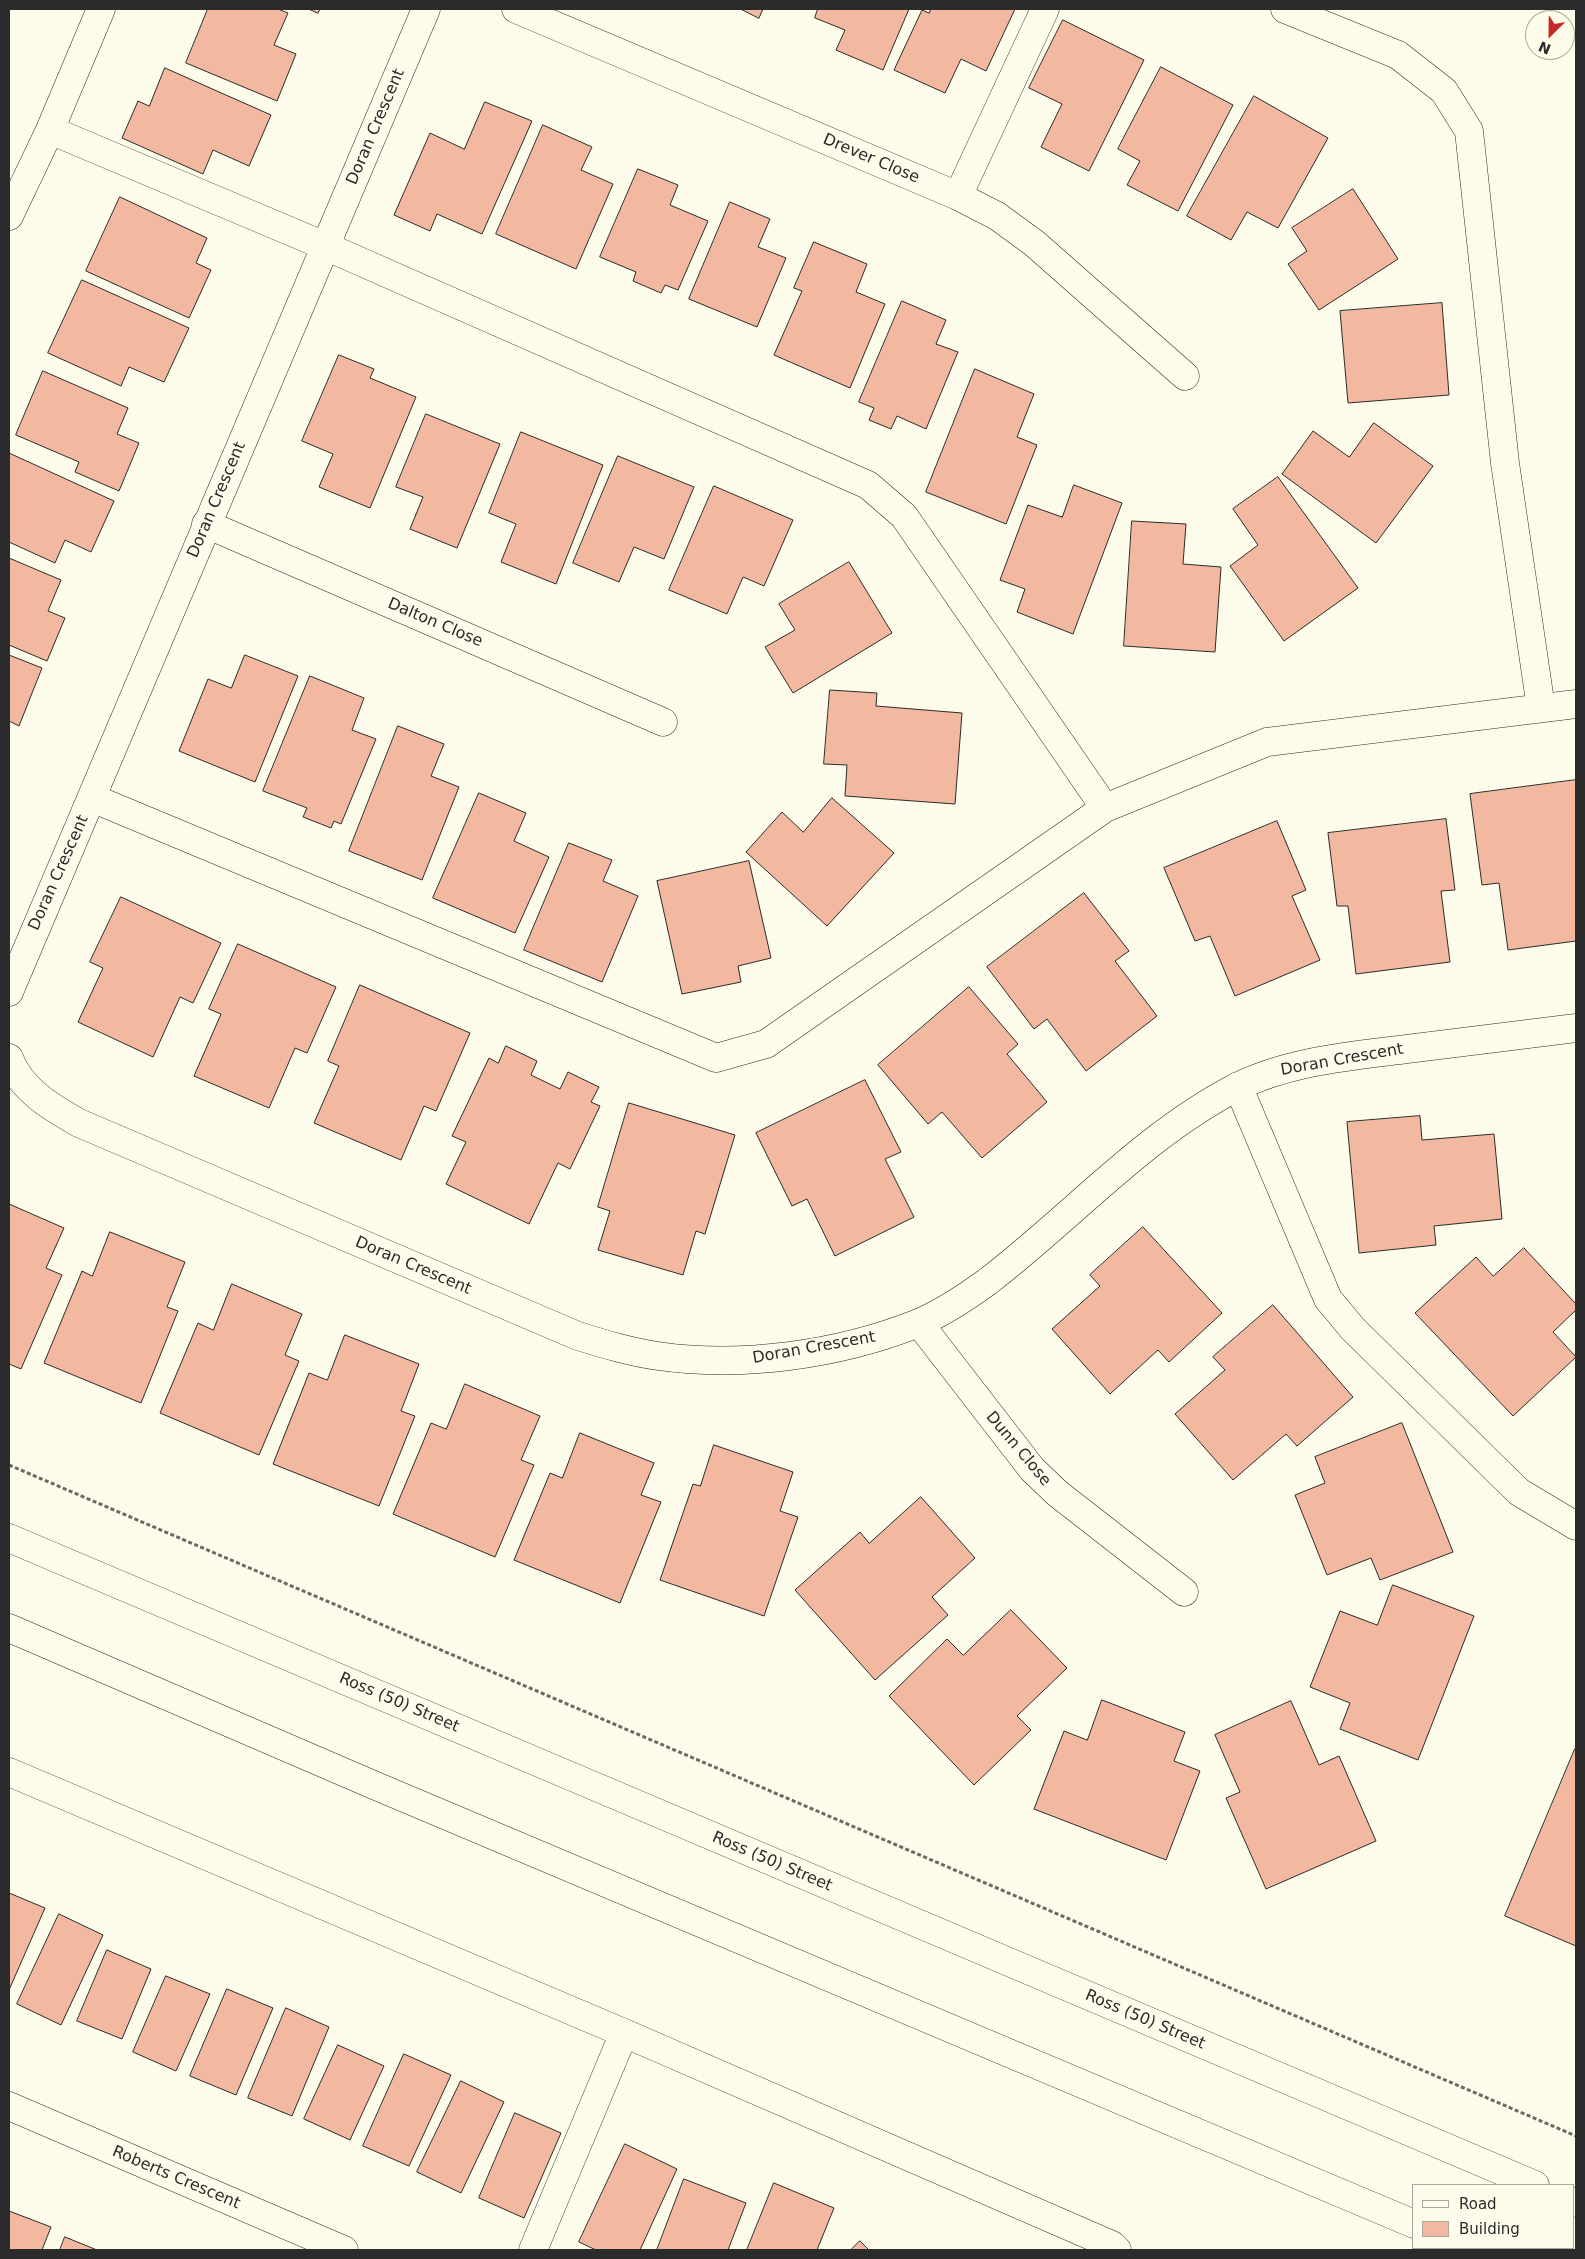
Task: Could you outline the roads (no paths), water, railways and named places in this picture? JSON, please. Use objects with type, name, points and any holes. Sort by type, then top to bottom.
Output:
[{"type":"street","points":[[9,216],[50,130],[101,9]]},
{"type":"street","name":"Doran Crescent","points":[[9,992],[426,9]]},
{"type":"street","name":"Drever Close","points":[[516,9],[958,196],[997,216],[1034,243],[1185,376]]},
{"type":"street","points":[[958,196],[1045,9]]},
{"type":"street","points":[[1285,9],[1398,55],[1444,91],[1469,131],[1505,463],[1540,708]]},
{"type":"street","points":[[50,130],[325,246],[868,485],[904,516],[1105,808]]},
{"type":"street","name":"Dalton Close","points":[[206,524],[663,722]]},
{"type":"street","points":[[92,798],[716,1058],[766,1044],[1105,808],[1267,742],[1576,704]]},
{"type":"street","name":"Doran Crescent","points":[[9,1058],[28,1089],[50,1107],[79,1123],[578,1336],[618,1348],[658,1356],[708,1361],[757,1360],[822,1350],[880,1337],[919,1323],[959,1302],[988,1280],[1129,1160],[1198,1110],[1238,1086],[1269,1074],[1346,1056],[1576,1028]]},
{"type":"street","points":[[1238,1086],[1328,1299],[1353,1329],[1519,1492],[1576,1526]]},
{"type":"street","name":"Dunn Close","points":[[919,1323],[1032,1469],[1057,1493],[1184,1592]]},
{"type":"street","name":"Ross (50) Street","points":[[9,1538],[1533,2184]]},
{"type":"street","points":[[9,1628],[376,1786],[1412,2223]]},
{"type":"street","points":[[11,1778],[624,2033],[1103,2241],[1112,2245],[1117,2250]]},
{"type":"street","points":[[533,2250],[624,2033]]},
{"type":"street","name":"Roberts Crescent","points":[[9,2106],[344,2250]]}]
